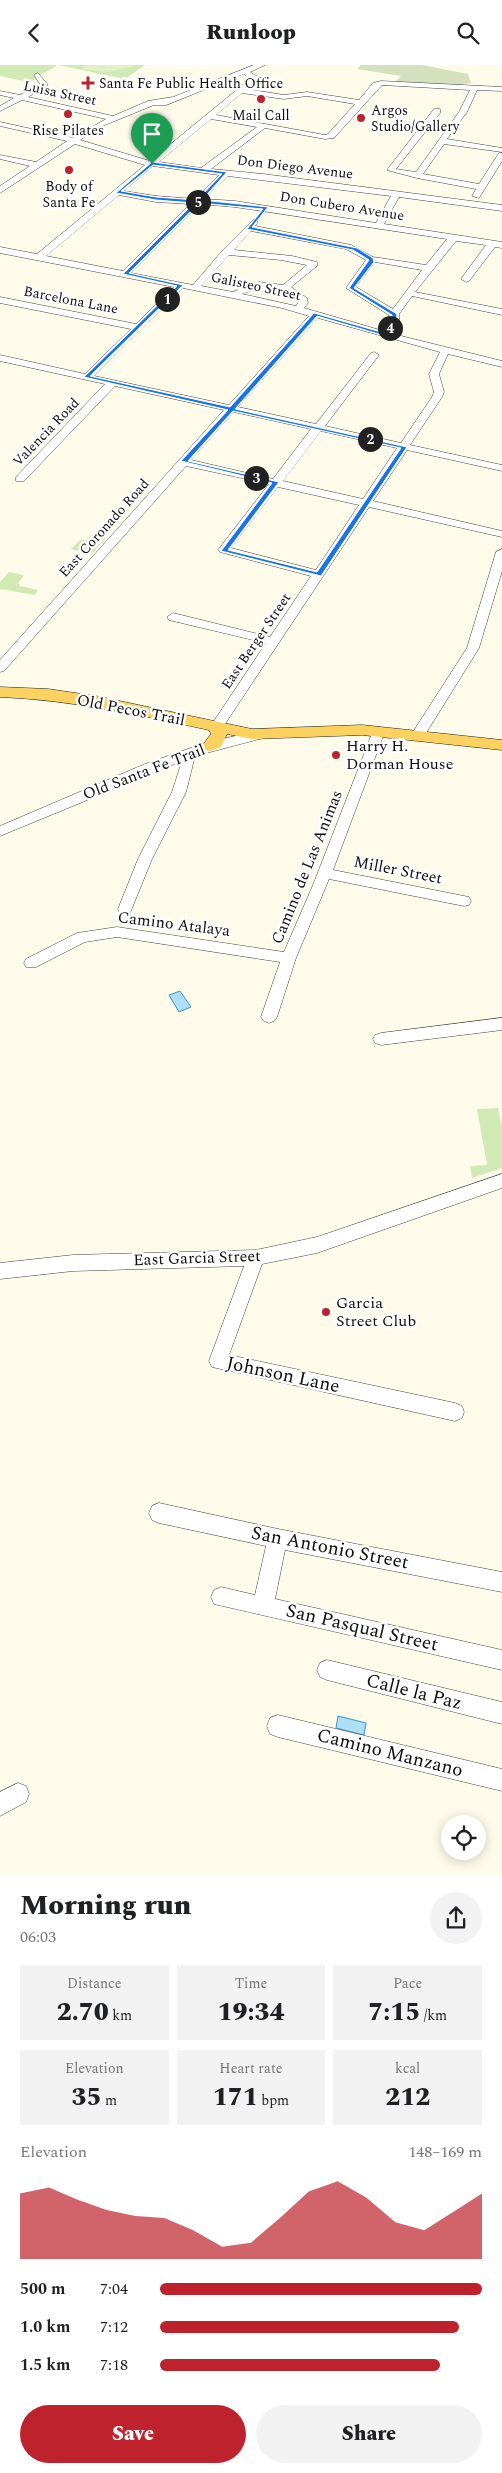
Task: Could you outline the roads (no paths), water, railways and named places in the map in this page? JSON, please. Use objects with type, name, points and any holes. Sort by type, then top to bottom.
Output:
[{"type":"main road","name":"Old Pecos Trail","points":[[0,692],[48,694],[90,700],[216,727],[262,734]]},
{"type":"main road","points":[[210,746],[215,743],[219,734],[216,727]]},
{"type":"main road","name":"Old Santa Fe Trail","points":[[262,734],[379,731],[502,745]]},
{"type":"street","points":[[0,189],[91,128],[260,65]]},
{"type":"street","points":[[39,257],[254,77],[271,65]]},
{"type":"street","points":[[245,72],[254,77]]},
{"type":"street","points":[[0,109],[44,85],[38,75]]},
{"type":"street","points":[[209,116],[325,137],[331,136],[372,89],[381,83],[502,89]]},
{"type":"street","points":[[408,195],[411,177],[415,176],[443,141],[463,112],[475,87]]},
{"type":"street","points":[[241,89],[284,97],[307,94],[360,102]]},
{"type":"street","name":"Luisa Street","points":[[0,93],[114,118]]},
{"type":"street","points":[[437,111],[391,170],[481,187]]},
{"type":"street","name":"Don Diego Avenue","points":[[0,124],[72,140],[129,160],[152,164],[502,208]]},
{"type":"street","points":[[203,171],[264,126]]},
{"type":"street","points":[[443,141],[502,150]]},
{"type":"street","points":[[472,204],[502,155]]},
{"type":"street","points":[[0,157],[36,165]]},
{"type":"street","points":[[125,274],[226,173]]},
{"type":"street","name":"Don Cubero Avenue","points":[[118,192],[156,199],[267,208],[502,245]]},
{"type":"street","points":[[379,225],[396,194]]},
{"type":"street","points":[[195,287],[267,208]]},
{"type":"street","points":[[249,228],[296,235],[355,249],[371,259],[428,268]]},
{"type":"street","points":[[382,333],[395,325],[394,314],[454,237]]},
{"type":"street","points":[[466,279],[492,244]]},
{"type":"street","name":"Galisteo Street","points":[[0,250],[299,309],[445,351],[502,364]]},
{"type":"street","points":[[226,252],[256,257],[286,257],[314,264],[285,288]]},
{"type":"street","points":[[371,259],[351,288],[394,314]]},
{"type":"street","points":[[86,377],[181,285]]},
{"type":"street","points":[[235,295],[242,289],[254,286],[285,288],[302,298],[303,303],[299,309]]},
{"type":"street","points":[[409,293],[502,312]]},
{"type":"street","name":"Barcelona Lane","points":[[0,300],[137,327]]},
{"type":"street","name":"East Coronado Road","points":[[0,668],[316,314]]},
{"type":"street","name":"East Berger Street","points":[[216,727],[437,397],[439,392],[434,374],[445,351]]},
{"type":"street","points":[[318,574],[224,551],[374,355]]},
{"type":"street","points":[[0,358],[502,468]]},
{"type":"street","name":"Valencia Road","points":[[20,479],[112,383]]},
{"type":"street","points":[[184,461],[502,534]]},
{"type":"street","points":[[418,735],[473,648],[496,592],[502,552]]},
{"type":"street","points":[[173,617],[273,641]]},
{"type":"street","name":"Camino de Las Animas","points":[[269,1017],[289,958],[325,873],[379,731]]},
{"type":"street","name":"Old Santa Fe Trail","points":[[0,831],[141,770],[210,746],[262,734]]},
{"type":"street","points":[[125,909],[144,860],[175,799],[188,764],[189,753]]},
{"type":"street","name":"Miller Street","points":[[325,873],[464,901]]},
{"type":"street","name":"Camino Atalaya","points":[[31,963],[82,937],[116,932],[289,958]]},
{"type":"street","points":[[381,1039],[502,1024]]},
{"type":"street","name":"East Garcia Street","points":[[0,1271],[74,1263],[256,1258],[317,1245],[502,1181]]},
{"type":"street","name":"Johnson Lane","points":[[256,1258],[218,1361],[455,1412]]},
{"type":"street","name":"San Antonio Street","points":[[159,1513],[278,1539],[502,1582]]},
{"type":"street","points":[[263,1606],[278,1539]]},
{"type":"street","name":"San Pasqual Street","points":[[221,1597],[502,1660]]},
{"type":"street","name":"Calle la Paz","points":[[327,1670],[502,1713]]},
{"type":"street","name":"Camino Manzano","points":[[278,1726],[502,1780]]},
{"type":"water","points":[[180,991],[191,1007],[179,1012],[169,995]]},
{"type":"water","points":[[338,1716],[366,1723],[364,1735],[336,1728]]},
{"type":"place","name":"Santa Fe Public Health Office","points":[[88,83]]},
{"type":"place","name":"Mail Call","points":[[261,99]]},
{"type":"place","name":"Rise Pilates","points":[[68,114]]},
{"type":"place","name":"Argos Studio/Gallery","points":[[361,118]]},
{"type":"place","name":"Body of Santa Fe","points":[[69,170]]},
{"type":"place","name":"Harry H. Dorman House","points":[[336,755]]},
{"type":"place","name":"Garcia Street Club","points":[[326,1312]]}]
